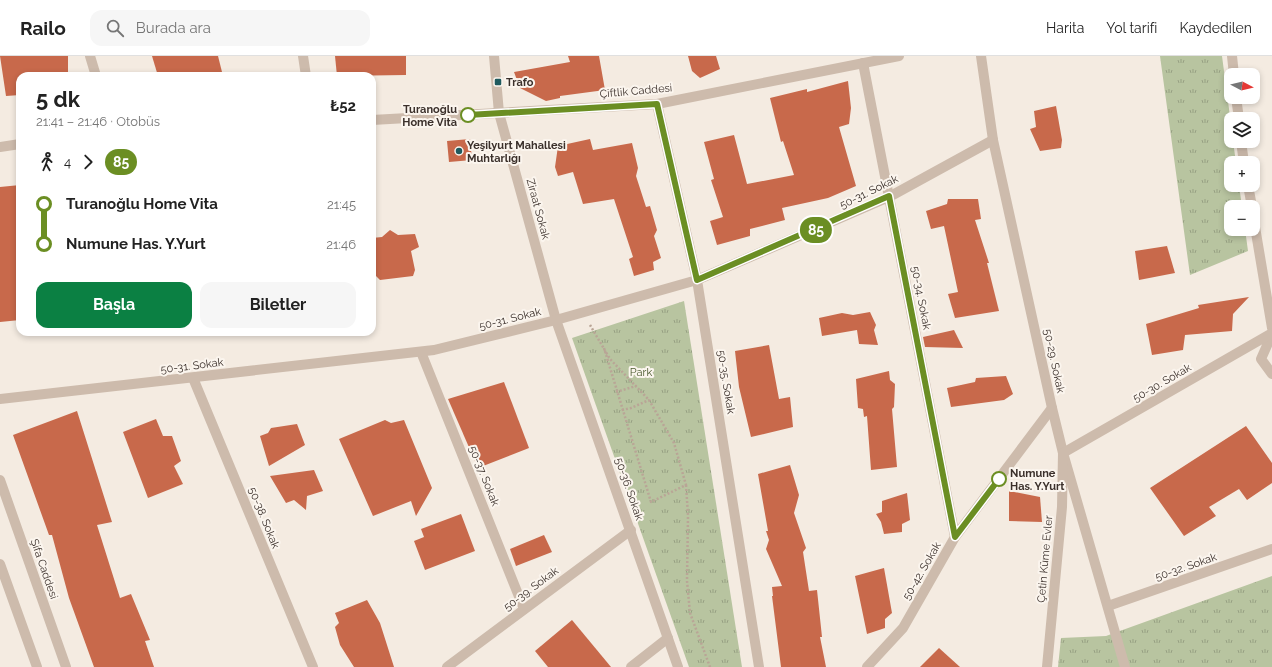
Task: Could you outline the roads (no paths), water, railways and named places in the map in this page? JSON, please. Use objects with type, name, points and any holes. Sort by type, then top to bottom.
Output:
[{"type":"street","points":[[90,56],[95,72]]},
{"type":"street","points":[[304,56],[306,72]]},
{"type":"street","name":"Ziraat Sokak","points":[[494,56],[499,113],[556,320]]},
{"type":"street","name":"Çiftlik Caddesi","points":[[376,120],[657,104],[899,56]]},
{"type":"street","name":"50-29. Sokak","points":[[981,56],[993,140],[1052,408],[1063,453],[1125,667]]},
{"type":"street","points":[[1232,56],[1233,68]]},
{"type":"street","name":"50-34. Sokak","points":[[864,63],[955,537]]},
{"type":"street","name":"50-35. Sokak","points":[[657,104],[697,280],[759,667]]},
{"type":"street","name":"50-31. Sokak","points":[[0,399],[421,352],[556,320],[697,280],[889,196],[993,140]]},
{"type":"street","points":[[0,147],[16,145]]},
{"type":"street","points":[[1257,236],[1272,328]]},
{"type":"street","name":"50-36. Sokak","points":[[556,320],[678,667]]},
{"type":"street","points":[[1272,333],[1261,359],[1272,374]]},
{"type":"street","name":"50-30. Sokak","points":[[1063,453],[1272,333]]},
{"type":"street","name":"50-37. Sokak","points":[[421,352],[524,609]]},
{"type":"street","name":"50-38. Sokak","points":[[193,378],[312,667]]},
{"type":"street","name":"50-42. Sokak","points":[[867,667],[903,628],[955,537],[1052,408]]},
{"type":"street","name":"Çetin Küme Evler","points":[[1047,667],[1062,507],[1063,453]]},
{"type":"street","name":"Şifa Caddesi","points":[[0,480],[66,667]]},
{"type":"street","name":"50-39. Sokak","points":[[447,667],[631,530]]},
{"type":"street","name":"50-32. Sokak","points":[[1108,606],[1272,549]]},
{"type":"street","points":[[0,564],[37,667]]},
{"type":"street","points":[[631,667],[668,638]]},
{"type":"place","name":"Trafo","points":[[498,82]]},
{"type":"place","name":"Turanoğlu Home Vita","points":[[468,115]]},
{"type":"place","name":"Yeşilyurt Mahallesi Muhtarlığı","points":[[459,151]]},
{"type":"place","name":"Numune Has. Y.Yurt","points":[[999,479]]},
{"type":"park label","name":"Park","points":[[641,372]]}]
